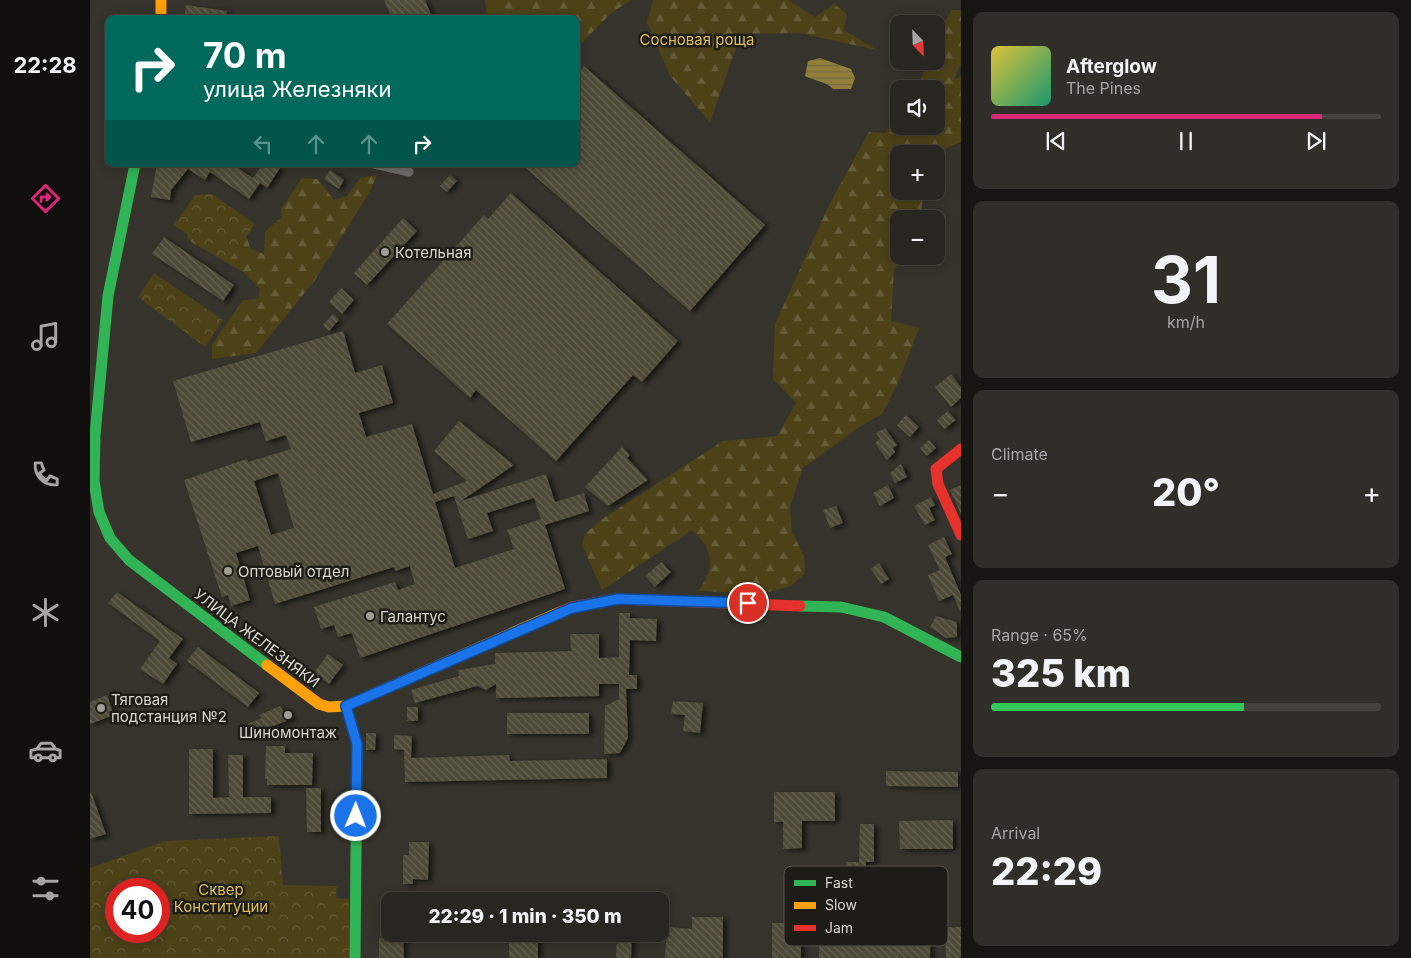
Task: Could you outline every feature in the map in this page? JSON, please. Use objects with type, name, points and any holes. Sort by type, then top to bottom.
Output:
[{"type":"street","points":[[161,0],[161,15]]},
{"type":"street","name":"УЛИЦА ЖЕЛЕЗНЯКИ","points":[[134,167],[108,296],[93,435],[94,481],[99,512],[110,538],[129,560],[319,704],[329,707],[346,706],[572,608],[618,599],[841,607],[884,616],[961,657]]},
{"type":"street","points":[[387,167],[409,172]]},
{"type":"street","points":[[961,449],[936,469],[938,484],[961,535]]},
{"type":"street","points":[[346,706],[357,751],[355,958]]},
{"type":"green space","name":"Сосновая роща","points":[[485,0],[631,0],[610,14],[580,45],[580,15],[487,15]]},
{"type":"green space","name":"Сосновая роща","points":[[653,0],[789,0],[815,17],[834,4],[847,14],[844,30],[877,50],[799,33],[741,34],[710,122],[670,76],[647,22]]},
{"type":"green space","points":[[952,10],[961,10],[961,64],[953,81],[961,76],[961,142],[945,149],[945,145],[890,145],[890,200],[923,200],[921,210],[890,210],[890,265],[899,265],[894,269],[891,321],[919,328],[900,378],[883,413],[858,428],[803,468],[790,506],[792,532],[804,556],[805,573],[791,586],[762,594],[698,591],[708,574],[710,559],[705,544],[692,530],[602,590],[582,545],[585,534],[602,519],[723,441],[777,436],[796,403],[773,379],[775,324],[830,203],[869,132],[885,133],[890,127],[890,135],[945,135],[945,80],[921,80],[924,70],[945,70],[945,21]]},
{"type":"green space","points":[[377,175],[370,191],[315,280],[256,353],[212,359],[212,344],[243,300],[258,299],[260,289],[243,272],[188,240],[186,226],[224,239],[246,236],[251,249],[264,254],[265,231],[282,217],[281,209],[302,178],[317,179],[334,200],[347,196],[360,178]]},
{"type":"green space","points":[[212,194],[255,224],[228,262],[174,225],[195,195]]},
{"type":"green space","points":[[154,273],[223,320],[205,347],[138,297]]},
{"type":"green space","name":"Сквер Конституции","points":[[279,836],[283,885],[337,886],[336,898],[349,899],[349,958],[90,958],[90,868],[165,841]]},
{"type":"shaded area","points":[[820,58],[851,69],[855,78],[851,89],[833,89],[805,76],[808,61]]},
{"type":"building","points":[[384,0],[425,0],[431,15],[390,15]]},
{"type":"building","points":[[186,5],[227,11],[226,15],[185,15]]},
{"type":"building","points":[[584,66],[765,225],[690,311],[524,167],[580,167],[580,70]]},
{"type":"building","points":[[156,167],[236,167],[253,178],[261,167],[280,168],[267,188],[260,183],[249,199],[210,172],[205,180],[188,169],[171,190],[170,200],[151,197]]},
{"type":"building","points":[[330,170],[344,180],[339,189],[324,179]]},
{"type":"building","points":[[450,175],[457,181],[447,192],[440,186]]},
{"type":"building","points":[[511,193],[678,341],[642,382],[633,375],[556,461],[476,390],[470,398],[387,324],[484,215],[488,219]]},
{"type":"building","name":"Котельная","points":[[403,218],[417,231],[367,285],[354,273]]},
{"type":"building","points":[[164,237],[234,285],[223,301],[152,254]]},
{"type":"building","points":[[341,288],[354,300],[342,314],[329,302]]},
{"type":"building","points":[[333,314],[339,320],[329,331],[323,325]]},
{"type":"building","points":[[343,331],[355,373],[382,365],[393,403],[359,413],[366,437],[412,424],[433,494],[467,481],[434,451],[459,421],[514,465],[461,501],[546,474],[555,502],[584,493],[589,511],[545,525],[565,589],[360,658],[352,633],[338,637],[334,625],[321,629],[314,607],[395,582],[398,590],[415,584],[410,566],[395,571],[394,567],[275,604],[258,546],[236,553],[250,600],[231,606],[228,595],[222,597],[184,480],[247,459],[248,462],[291,449],[286,435],[266,441],[260,422],[191,442],[173,381]],"holes":[[[278,473],[294,528],[271,535],[254,481]],[[454,496],[468,539],[493,531],[487,513],[534,498],[541,519],[507,530],[514,549],[455,568],[435,502]]]},
{"type":"building","points":[[951,374],[961,387],[961,398],[951,407],[935,387]]},
{"type":"building","points":[[948,411],[956,420],[944,429],[937,420]]},
{"type":"building","points":[[906,415],[919,427],[910,437],[897,425]]},
{"type":"building","points":[[885,428],[897,445],[893,448],[895,452],[887,460],[875,443],[880,439],[876,433]]},
{"type":"building","points":[[929,440],[936,448],[927,456],[920,448]]},
{"type":"building","points":[[622,447],[630,455],[627,458],[648,480],[608,506],[585,487]]},
{"type":"building","points":[[901,464],[907,477],[895,483],[890,473]]},
{"type":"building","points":[[888,485],[894,498],[880,506],[873,493]]},
{"type":"building","points":[[961,485],[961,514],[950,490]]},
{"type":"building","points":[[931,497],[935,505],[929,508],[935,520],[925,525],[914,506]]},
{"type":"building","points":[[836,506],[843,523],[830,528],[823,510]]},
{"type":"building","points":[[944,537],[952,554],[945,557],[961,595],[961,613],[953,595],[939,601],[928,575],[940,570],[928,545]]},
{"type":"building","points":[[661,562],[671,572],[655,587],[645,576]]},
{"type":"building","points":[[879,563],[889,579],[881,584],[871,569]]},
{"type":"building","points":[[117,592],[183,639],[169,658],[177,664],[163,684],[140,669],[160,641],[108,603]]},
{"type":"building","points":[[619,613],[630,613],[630,618],[657,619],[656,641],[630,640],[629,675],[637,675],[637,689],[626,689],[628,738],[620,753],[604,754],[605,706],[619,699],[619,684],[599,684],[599,696],[496,698],[496,684],[486,690],[477,686],[415,703],[411,690],[459,676],[458,670],[495,664],[495,653],[571,651],[570,634],[599,634],[599,658],[619,657]]},
{"type":"building","points":[[936,616],[957,622],[957,637],[946,638],[930,627]]},
{"type":"building","points":[[198,647],[259,693],[248,707],[187,661]]},
{"type":"building","points":[[328,654],[343,665],[329,684],[314,673]]},
{"type":"building","name":"Тяговая подстанция №2","points":[[107,695],[114,715],[90,724],[90,702]]},
{"type":"building","points":[[673,701],[703,703],[700,733],[683,731],[685,715],[671,714]]},
{"type":"building","points":[[280,706],[283,711],[288,709],[292,719],[243,737],[239,727],[262,718],[259,715]]},
{"type":"building","points":[[407,707],[418,707],[418,721],[407,721]]},
{"type":"building","points":[[507,713],[589,713],[589,734],[507,734]]},
{"type":"building","points":[[366,733],[376,733],[375,750],[366,750]]},
{"type":"building","points":[[394,735],[412,736],[411,758],[509,755],[510,761],[607,759],[607,778],[405,782],[404,750],[394,749]]},
{"type":"building","points":[[266,746],[285,746],[285,753],[313,753],[312,785],[267,785],[267,779],[265,779]]},
{"type":"building","points":[[189,749],[213,749],[213,798],[229,797],[228,755],[243,755],[243,797],[271,797],[271,813],[189,814]]},
{"type":"building","points":[[886,771],[958,772],[958,787],[886,786]]},
{"type":"building","points":[[306,788],[321,788],[321,832],[307,832]]},
{"type":"building","points":[[774,792],[835,792],[835,821],[802,821],[802,848],[783,849],[783,822],[774,822]]},
{"type":"building","points":[[90,793],[106,834],[90,839]]},
{"type":"building","points":[[953,820],[953,849],[900,849],[899,821]]},
{"type":"building","points":[[860,824],[874,824],[874,862],[866,862],[866,866],[846,866],[846,862],[859,862]]},
{"type":"building","points":[[409,842],[429,842],[428,880],[413,879],[413,884],[403,884],[403,855],[409,855]]},
{"type":"building","points":[[692,917],[723,917],[723,958],[665,958],[666,942],[669,942],[669,927],[692,929]]},
{"type":"building","points":[[772,923],[784,923],[784,946],[801,946],[801,958],[772,958]]},
{"type":"building","points":[[948,927],[961,927],[961,958],[946,958]]},
{"type":"building","points":[[379,938],[381,938],[381,942],[403,942],[404,958],[379,958]]},
{"type":"building","points":[[509,942],[538,942],[538,958],[509,958]]},
{"type":"building","points":[[617,942],[632,942],[631,958],[616,958]]},
{"type":"building","points":[[819,946],[930,946],[930,958],[819,958]]},
{"type":"traffic: fast","points":[[134,167],[108,296],[95,435],[94,481],[99,512],[110,538],[129,560],[267,665]]},
{"type":"traffic: fast","points":[[800,606],[841,607],[884,617],[961,657]]},
{"type":"traffic: fast","points":[[346,706],[357,744],[355,958]]},
{"type":"traffic: slow","points":[[161,0],[161,15]]},
{"type":"traffic: slow","points":[[267,665],[319,704],[329,707],[346,706],[560,612]]},
{"type":"traffic: jam","points":[[961,449],[936,469],[938,484],[961,535]]},
{"type":"traffic: jam","points":[[560,612],[572,607],[618,599],[800,606]]},
{"type":"place","name":"Котельная","points":[[385,252]]},
{"type":"place","name":"Оптовый отдел","points":[[228,571]]},
{"type":"place","name":"Галантус","points":[[370,616]]},
{"type":"place","name":"Тяговая подстанция №2","points":[[101,708]]},
{"type":"place","name":"Шиномонтаж","points":[[288,715]]},
{"type":"route","points":[[356,816],[357,744],[346,706],[464,653],[572,608],[618,599],[748,603]]}]
